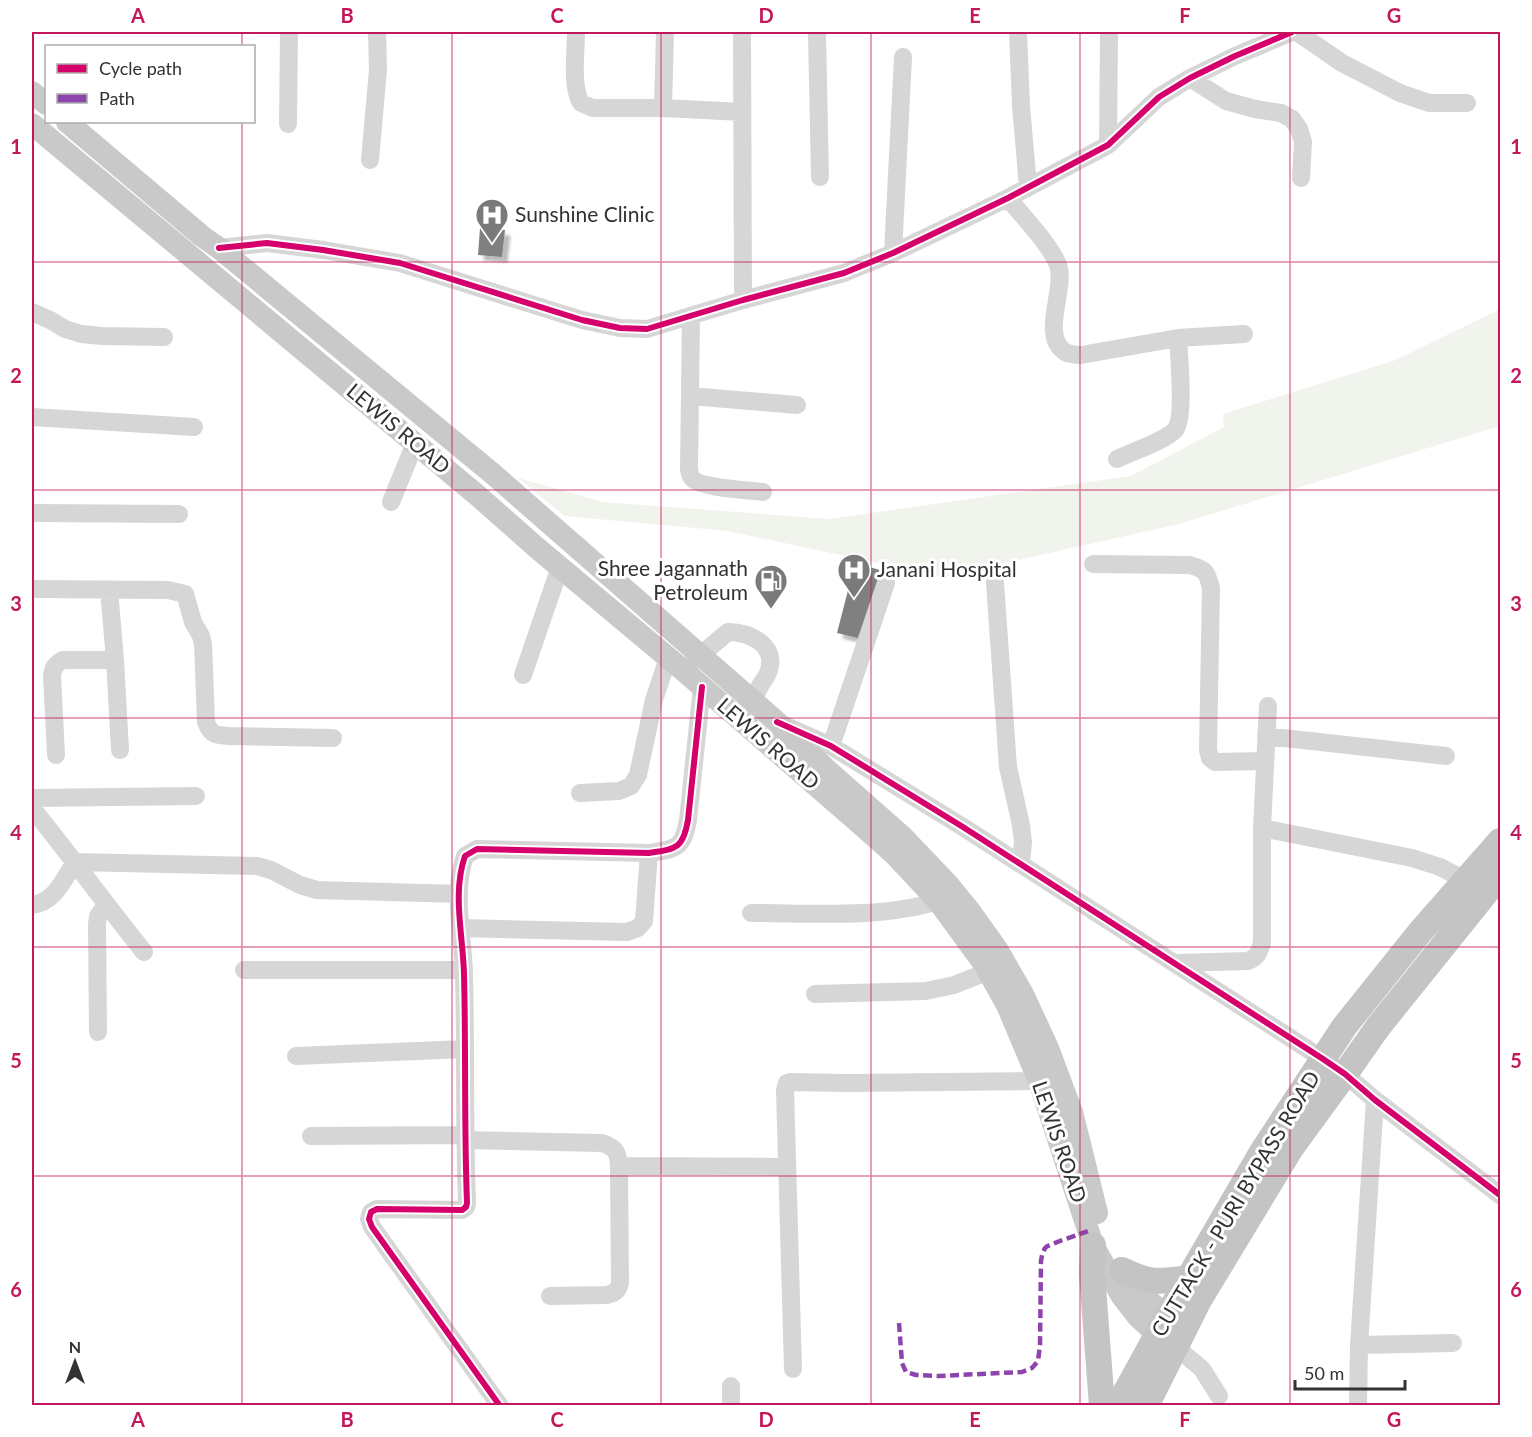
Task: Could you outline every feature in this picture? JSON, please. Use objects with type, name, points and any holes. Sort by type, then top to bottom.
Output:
[{"type":"highway","name":"CUTTACK - PURI BYPASS ROAD","points":[[1118,1406],[1172,1332],[1199,1300],[1290,1148],[1378,1027],[1488,886],[1500,841]]},
{"type":"highway","name":"CUTTACK - PURI BYPASS ROAD","points":[[1146,1406],[1189,1278],[1262,1152],[1344,1027],[1420,932],[1488,886]]},
{"type":"highway","points":[[1094,1245],[1092,1274],[1102,1406]]},
{"type":"highway","points":[[1122,1270],[1152,1281],[1189,1278]]},
{"type":"main road","points":[[32,92],[45,103]]},
{"type":"main road","name":"LEWIS ROAD","points":[[68,123],[203,237],[493,474],[777,722],[903,837],[947,883],[997,949],[1023,994],[1048,1048],[1072,1112],[1106,1241],[1122,1270],[1172,1332]]},
{"type":"main road","name":"LEWIS ROAD","points":[[32,124],[477,495],[894,854],[938,901],[989,971],[1007,1005],[1039,1081],[1094,1245],[1121,1295],[1138,1317],[1172,1332]]},
{"type":"main road","points":[[282,332],[296,311]]},
{"type":"street","points":[[288,124],[289,32]]},
{"type":"street","points":[[370,160],[378,70],[377,32]]},
{"type":"street","points":[[576,32],[576,81],[577,95],[581,103],[593,108],[663,108],[741,112]]},
{"type":"street","points":[[663,108],[665,32]]},
{"type":"street","points":[[742,32],[743,300]]},
{"type":"street","points":[[817,32],[820,177]]},
{"type":"street","points":[[1018,32],[1028,187]]},
{"type":"street","points":[[1108,145],[1109,32]]},
{"type":"street","points":[[219,248],[267,243],[400,263],[582,320],[620,328],[647,329],[844,273],[893,253],[1008,198],[1108,145],[1159,97],[1190,78],[1235,56],[1292,32]]},
{"type":"street","points":[[1297,32],[1342,63],[1400,93],[1429,103],[1467,103]]},
{"type":"street","points":[[893,253],[903,57]]},
{"type":"street","points":[[1190,78],[1226,101],[1281,113],[1292,119],[1299,129],[1303,142],[1301,178]]},
{"type":"street","points":[[1008,198],[1053,254],[1059,268],[1053,327],[1058,344],[1068,353],[1081,355],[1178,338],[1244,334]]},
{"type":"street","points":[[32,312],[65,329],[81,333],[102,336],[164,337]]},
{"type":"street","points":[[691,316],[689,470],[691,477],[699,483],[763,492]]},
{"type":"street","points":[[1117,459],[1169,436],[1178,425],[1180,410],[1178,338]]},
{"type":"street","points":[[690,396],[797,405]]},
{"type":"street","points":[[32,417],[194,427]]},
{"type":"street","points":[[391,502],[415,443]]},
{"type":"street","points":[[32,513],[179,514]]},
{"type":"street","points":[[1093,564],[1189,565],[1198,567],[1207,573],[1211,588],[1209,758],[1215,762],[1224,763],[1265,761]]},
{"type":"street","points":[[523,675],[560,567]]},
{"type":"street","points":[[831,746],[886,583]]},
{"type":"street","points":[[995,583],[1008,767],[1021,825],[1023,842],[1021,863]]},
{"type":"street","points":[[32,589],[168,590],[185,594],[192,621],[204,644],[206,722],[209,730],[215,735],[333,738]]},
{"type":"street","points":[[109,591],[120,750]]},
{"type":"street","points":[[580,793],[619,791],[631,786],[638,776],[654,700],[676,665],[700,655],[728,632],[751,635],[764,645],[770,654],[770,669],[753,701],[735,716]]},
{"type":"street","points":[[56,755],[52,676],[56,664],[63,660],[115,660]]},
{"type":"street","points":[[500,1406],[372,1227],[369,1219],[370,1212],[377,1209],[462,1210],[466,1207],[464,970],[459,894],[461,867],[465,856],[477,849],[649,853],[672,850],[680,844],[686,834],[702,687]]},
{"type":"street","points":[[1175,963],[1248,961],[1259,953],[1262,943],[1262,828],[1268,706]]},
{"type":"street","points":[[777,722],[831,746],[1021,863],[1323,1059],[1500,1195]]},
{"type":"street","points":[[1266,736],[1446,756]]},
{"type":"street","points":[[32,798],[196,796]]},
{"type":"street","points":[[32,808],[144,952]]},
{"type":"street","points":[[1262,828],[1412,858],[1488,886]]},
{"type":"street","points":[[461,928],[627,932],[638,928],[644,921],[649,853]]},
{"type":"street","points":[[75,861],[257,866],[272,870],[300,885],[317,890],[459,894]]},
{"type":"street","points":[[32,905],[47,901],[75,861]]},
{"type":"street","points":[[751,913],[871,913],[922,906],[938,901]]},
{"type":"street","points":[[98,1032],[97,924],[98,916],[106,905]]},
{"type":"street","points":[[244,970],[464,970]]},
{"type":"street","points":[[815,994],[926,992],[954,985],[989,971]]},
{"type":"street","points":[[296,1056],[465,1049]]},
{"type":"street","points":[[793,1369],[786,1167],[785,1090],[787,1083],[1039,1081]]},
{"type":"street","points":[[1359,1406],[1359,1345],[1375,1100]]},
{"type":"street","points":[[311,1136],[466,1137],[602,1143],[612,1146],[618,1155],[619,1166],[620,1283],[618,1289],[614,1294],[607,1296],[550,1296]]},
{"type":"street","points":[[619,1166],[786,1167]]},
{"type":"street","points":[[1172,1332],[1202,1369],[1219,1396]]},
{"type":"street","points":[[1359,1345],[1454,1343]]},
{"type":"street","points":[[731,1386],[731,1406]]},
{"type":"shaded area","points":[[1500,309],[1500,426],[1179,524],[943,577],[728,531],[565,516],[518,478],[603,502],[829,519],[1131,476],[1224,427],[1223,414],[1396,360]]},
{"type":"building","points":[[480,228],[505,230],[502,257],[478,255]]},
{"type":"building","points":[[855,563],[880,570],[862,639],[837,633]]},
{"type":"marked path","points":[[899,1323],[902,1363],[906,1372],[938,1376],[1022,1372],[1032,1368],[1038,1361],[1040,1345],[1043,1252],[1046,1247],[1088,1231]]},
{"type":"cycle path","points":[[219,248],[267,243],[400,263],[582,320],[620,328],[647,329],[844,273],[893,253],[1008,198],[1108,145],[1159,97],[1190,78],[1235,56],[1292,32]]},
{"type":"cycle path","points":[[500,1406],[372,1227],[369,1219],[371,1212],[377,1209],[462,1210],[466,1207],[464,974],[459,914],[461,870],[465,856],[477,849],[649,853],[677,846],[684,837],[688,820],[702,687]]},
{"type":"cycle path","points":[[777,722],[831,746],[963,827],[1323,1059],[1500,1195]]},
{"type":"place","name":"Sunshine Clinic","points":[[492,244]]},
{"type":"place","name":"Janani Hospital","points":[[854,599]]},
{"type":"place","name":"Shree Jagannath Petroleum","points":[[771,610]]}]
